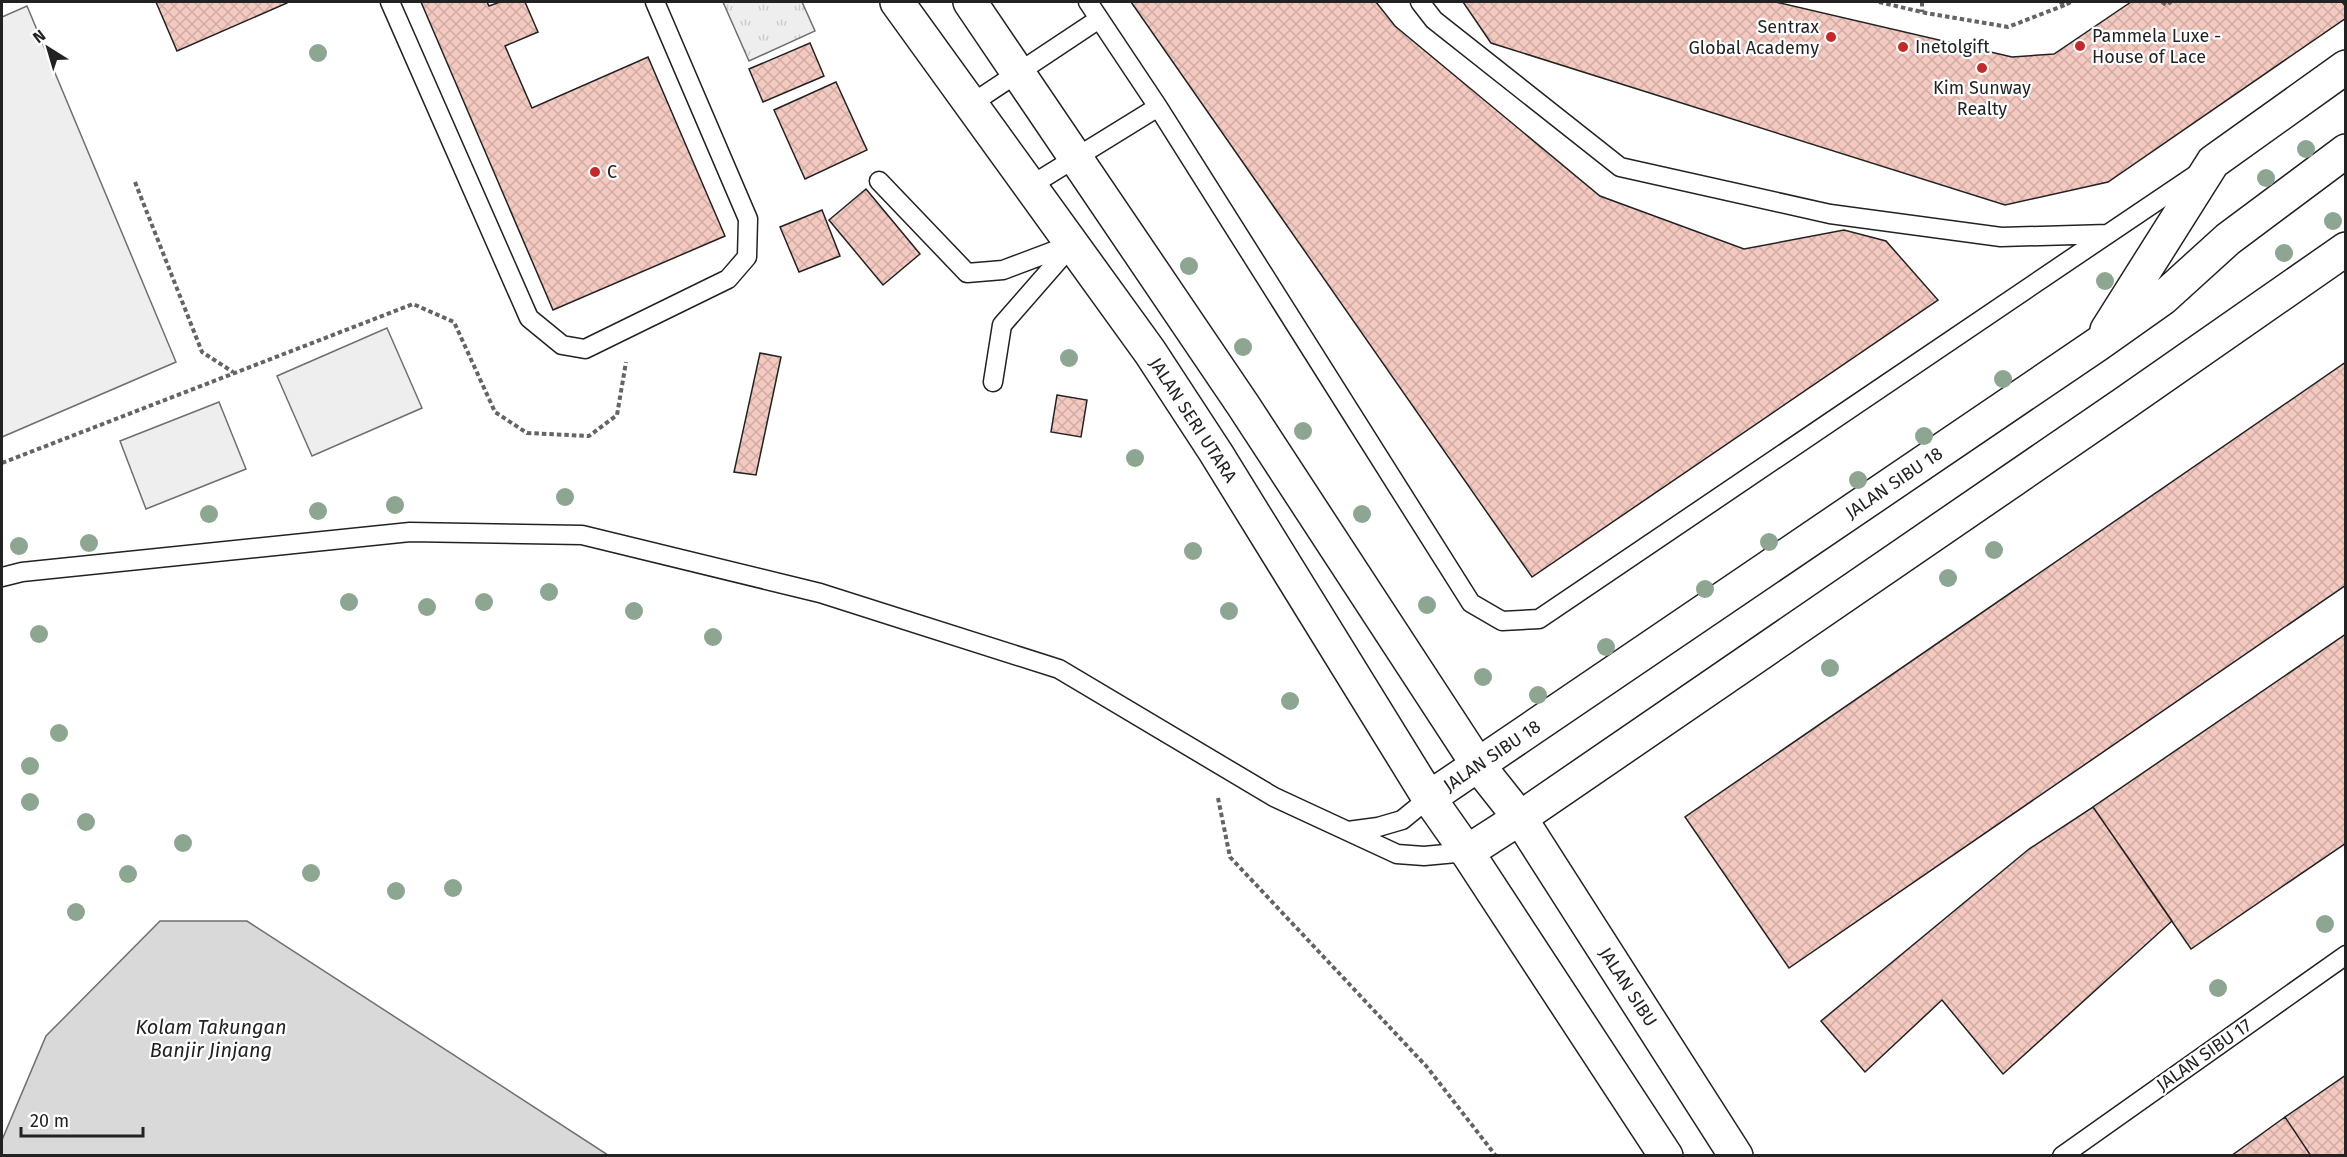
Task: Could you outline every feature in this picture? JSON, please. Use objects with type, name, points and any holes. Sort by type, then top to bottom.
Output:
[{"type":"street","name":"JALAN SERI UTARA","points":[[897,2],[1150,352],[1210,444],[1429,798],[1467,852]]},
{"type":"street","points":[[970,2],[1243,405],[1479,765],[1520,818]]},
{"type":"street","points":[[2098,344],[2213,162],[2346,67]]},
{"type":"street","name":"JALAN SIBU 18","points":[[1429,798],[2098,344],[2163,298],[2228,239],[2346,151]]},
{"type":"street","points":[[1666,1155],[1467,852],[2125,403],[2346,249]]},
{"type":"street","name":"JALAN SIBU","points":[[1520,818],[1736,1155]]},
{"type":"lane","points":[[390,2],[529,318],[562,345],[585,349],[728,279],[747,257],[748,219],[655,2]]},
{"type":"lane","points":[[1088,2],[1158,107],[1471,603],[1502,621],[1539,619],[2213,162]]},
{"type":"lane","points":[[1420,2],[1434,20],[1620,167],[1819,212],[1853,217],[2001,237],[2108,234]]},
{"type":"lane","points":[[971,104],[1099,19]]},
{"type":"lane","points":[[1030,186],[1158,107]]},
{"type":"lane","points":[[879,181],[968,273],[1003,270],[1072,244]]},
{"type":"lane","points":[[993,382],[1002,325],[1072,244]]},
{"type":"lane","points":[[2,577],[33,571],[410,532],[582,535],[820,593],[1059,669],[1274,797],[1397,854],[1425,856],[1467,852]]},
{"type":"lane","points":[[1348,831],[1378,827],[1402,820],[1429,798]]},
{"type":"lane","name":"JALAN SIBU 17","points":[[2062,1155],[2346,955]]},
{"type":"path","points":[[1879,2],[2008,27],[2071,2]]},
{"type":"path","points":[[1922,2],[1922,12]]},
{"type":"path","points":[[2060,2],[2065,5]]},
{"type":"path","points":[[2162,2],[2166,5],[2171,2]]},
{"type":"path","points":[[135,182],[202,352],[234,373]]},
{"type":"path","points":[[2,463],[412,304],[454,322],[495,412],[526,433],[589,436],[617,415],[632,326]]},
{"type":"path","points":[[1210,759],[1230,857],[1427,1067],[1496,1155]]},
{"type":"green space","points":[[723,2],[802,2],[815,31],[749,61]]},
{"type":"green space","points":[[27,6],[176,362],[2,437],[2,17]]},
{"type":"green space","points":[[387,328],[422,408],[312,456],[277,376]]},
{"type":"green space","points":[[219,402],[246,469],[146,509],[120,441]]},
{"type":"water","name":"Kolam Takungan Banjir Jinjang","points":[[160,921],[247,921],[608,1155],[2,1155],[2,1140],[46,1036]]},
{"type":"building","points":[[156,2],[287,2],[287,3],[177,51]]},
{"type":"building","name":"C","points":[[421,2],[487,2],[489,6],[500,2],[525,2],[538,32],[505,46],[532,108],[648,57],[725,236],[553,310]]},
{"type":"building","points":[[1131,2],[1376,2],[1395,26],[1600,196],[1744,249],[1844,230],[1886,241],[1938,300],[1532,577]]},
{"type":"building","points":[[1463,2],[1776,2],[2012,57],[2054,54],[2131,2],[2342,2],[2346,7],[2346,18],[2108,182],[2005,205],[1491,43]]},
{"type":"building","points":[[810,43],[824,76],[763,102],[749,69]]},
{"type":"building","points":[[836,82],[867,150],[805,179],[774,110]]},
{"type":"building","points":[[866,189],[920,254],[883,285],[829,220]]},
{"type":"building","points":[[822,210],[840,256],[799,272],[780,227]]},
{"type":"building","points":[[760,353],[781,357],[756,475],[734,472]]},
{"type":"building","points":[[2346,362],[2346,585],[1789,968],[1685,817]]},
{"type":"building","points":[[1057,395],[1087,400],[1081,437],[1051,432]]},
{"type":"building","points":[[2346,634],[2346,843],[2191,949],[2093,807]]},
{"type":"building","points":[[2093,807],[2172,921],[2003,1074],[1942,1000],[1865,1072],[1821,1021],[2029,849]]},
{"type":"building","points":[[2346,1075],[2346,1156],[2311,1156],[2285,1117]]},
{"type":"building","points":[[2285,1117],[2311,1156],[2231,1156]]},
{"type":"place","name":"Sentrax Global Academy","points":[[1831,37]]},
{"type":"place","name":"Pammela Luxe - House of Lace","points":[[2080,46]]},
{"type":"place","name":"Inetolgift","points":[[1903,47]]},
{"type":"place","name":"Kim Sunway Realty","points":[[1982,68]]},
{"type":"place","name":"C","points":[[595,172]]}]
